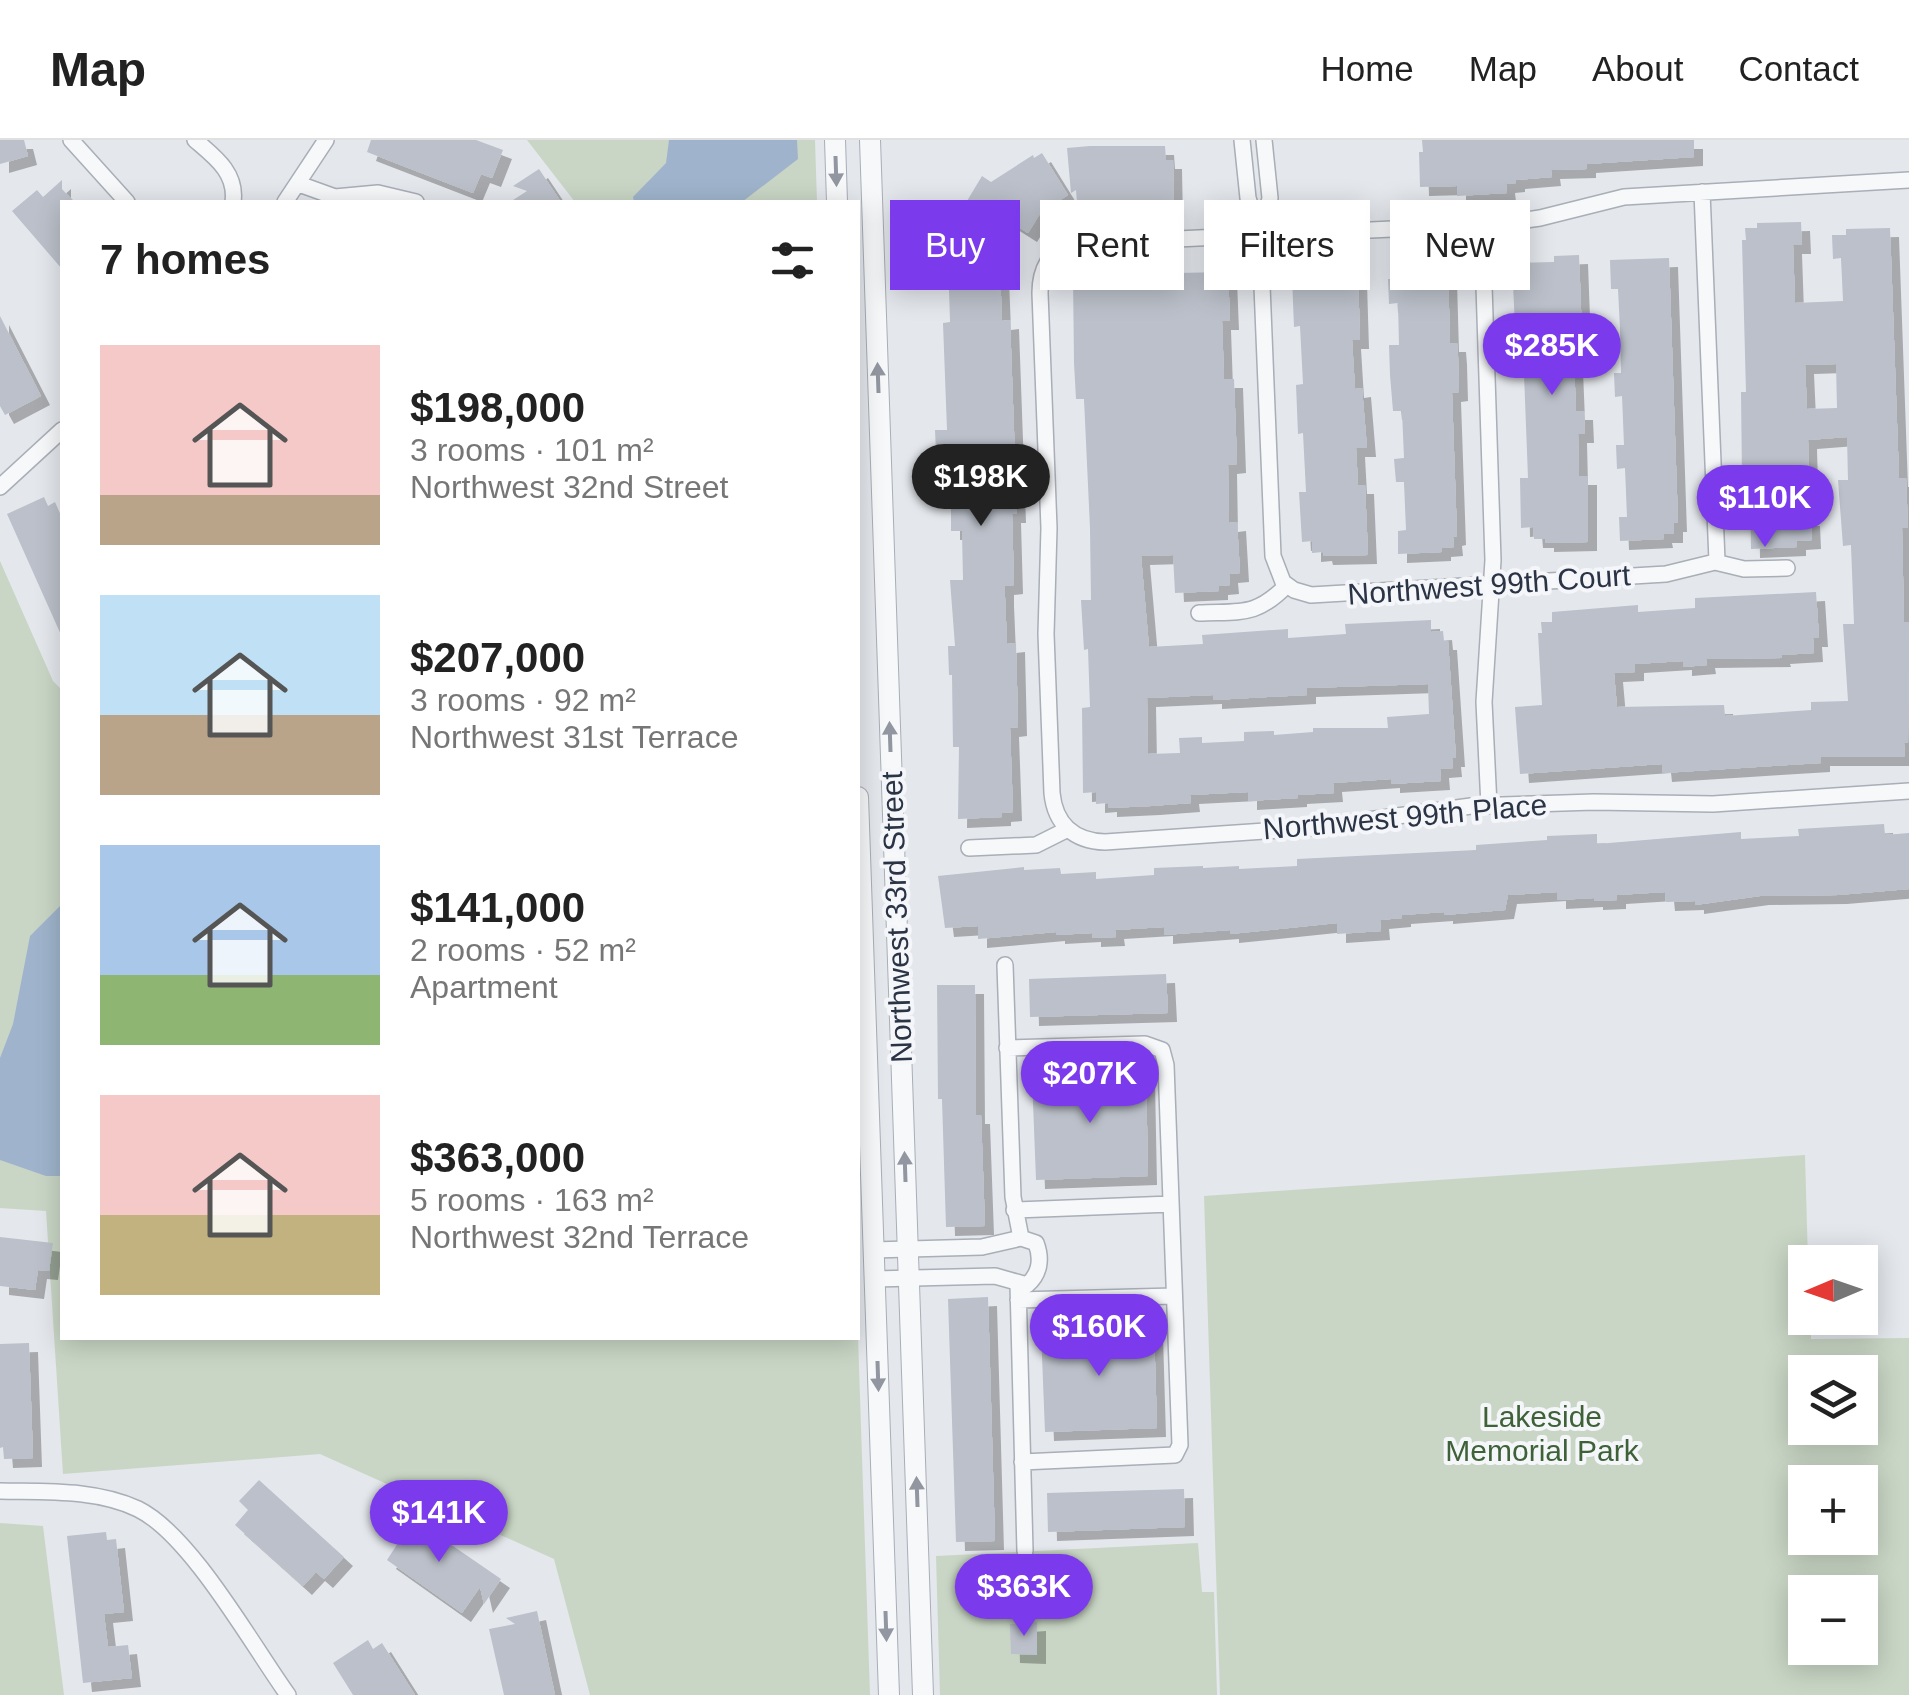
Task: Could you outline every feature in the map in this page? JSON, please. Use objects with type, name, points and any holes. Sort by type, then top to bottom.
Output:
[{"type":"street","points":[[71,140],[125,200]]},
{"type":"street","points":[[195,140],[228,174],[233,200]]},
{"type":"street","points":[[287,200],[326,140]]},
{"type":"street","points":[[835,140],[837,200]]},
{"type":"street","name":"Northwest 33rd Street","points":[[870,140],[923,1695]]},
{"type":"street","points":[[1242,140],[1249,200]]},
{"type":"street","points":[[1264,140],[1269,200]]},
{"type":"street","points":[[1530,219],[1624,197],[1909,180]]},
{"type":"street","points":[[298,184],[334,199],[378,192],[408,200]]},
{"type":"street","points":[[1702,192],[1717,562]]},
{"type":"street","points":[[969,848],[1036,845],[1068,829],[1057,815],[1053,801],[1046,634],[1049,549],[1040,284],[1043,268],[1066,246],[1204,238]]},
{"type":"street","points":[[1199,613],[1257,609],[1269,604],[1287,585],[1277,572],[1272,546],[1262,290]]},
{"type":"street","points":[[1484,290],[1493,584],[1484,702],[1490,806]]},
{"type":"street","points":[[0,487],[60,432]]},
{"type":"street","name":"Northwest 99th Court","points":[[1287,585],[1318,596],[1666,574],[1717,562],[1744,569],[1787,568]]},
{"type":"street","name":"Northwest 99th Place","points":[[1068,829],[1079,838],[1105,842],[1284,830],[1425,810],[1594,802],[1714,804],[1909,791]]},
{"type":"street","name":"Northwest 33rd Street","points":[[860,857],[889,1695]]},
{"type":"street","points":[[1004,965],[1014,1210],[1021,1238]]},
{"type":"street","points":[[1008,1048],[1145,1044],[1160,1048],[1166,1065],[1180,1444],[1177,1454],[1168,1458],[1022,1462]]},
{"type":"street","points":[[1014,1210],[1171,1204]]},
{"type":"street","points":[[873,1250],[968,1248],[1021,1238],[1036,1243],[1039,1264],[1032,1282],[1018,1293]]},
{"type":"street","points":[[1000,1242],[1002,1278]]},
{"type":"street","points":[[874,1278],[1002,1278],[1018,1293],[1174,1296]]},
{"type":"street","points":[[1018,1293],[1025,1551]]},
{"type":"street","points":[[0,1491],[100,1497],[156,1520],[187,1551],[288,1695]]},
{"type":"green space","points":[[527,140],[815,140],[817,200],[573,200]]},
{"type":"green space","points":[[0,561],[53,681],[60,688],[60,1340],[858,1340],[870,1695],[590,1695],[554,1559],[320,1454],[63,1474],[46,1211],[0,1208]]},
{"type":"green space","name":"Lakeside Memorial Park","points":[[1805,1155],[1808,1245],[1788,1245],[1788,1335],[1811,1335],[1811,1339],[1909,1338],[1909,1695],[1220,1695],[1204,1196]]},
{"type":"green space","points":[[0,1523],[43,1526],[64,1695],[0,1695]]},
{"type":"green space","points":[[1198,1543],[1202,1592],[1214,1592],[1217,1695],[940,1695],[936,1556]]},
{"type":"water","points":[[669,140],[797,140],[798,159],[745,200],[634,200],[666,163]]},
{"type":"water","points":[[60,906],[60,1176],[46,1176],[0,1160],[0,1058],[13,1024],[30,936]]},
{"type":"building","points":[[0,140],[24,140],[28,156],[0,164]]},
{"type":"building","points":[[371,140],[476,140],[503,150],[492,178],[481,174],[473,193],[367,152]]},
{"type":"building","points":[[1422,140],[1694,140],[1694,157],[1587,164],[1587,169],[1551,170],[1552,177],[1516,180],[1506,184],[1507,193],[1457,196],[1457,186],[1420,187]]},
{"type":"building","points":[[1165,146],[1166,160],[1173,160],[1174,200],[1077,200],[1076,190],[1071,193],[1067,148]]},
{"type":"building","points":[[1042,153],[1068,195],[1060,200],[1040,200],[1040,214],[1028,233],[1020,228],[1020,200],[968,200],[982,176],[991,182],[1033,155],[1034,158]]},
{"type":"building","points":[[539,169],[560,200],[513,200],[527,191],[513,186]]},
{"type":"building","points":[[62,180],[62,189],[72,200],[60,200],[60,267],[12,211],[37,190],[43,197]]},
{"type":"building","points":[[1801,222],[1802,245],[1793,245],[1795,303],[1843,301],[1841,258],[1833,259],[1832,235],[1846,235],[1846,229],[1890,228],[1899,478],[1906,478],[1908,528],[1902,528],[1904,622],[1909,622],[1905,757],[1821,757],[1821,763],[1663,773],[1662,764],[1520,774],[1515,707],[1542,705],[1538,633],[1542,633],[1541,622],[1552,622],[1552,612],[1638,605],[1638,612],[1695,608],[1695,598],[1816,592],[1819,638],[1813,638],[1814,653],[1781,655],[1782,658],[1706,659],[1707,665],[1683,667],[1683,661],[1635,664],[1635,672],[1614,673],[1617,707],[1724,705],[1725,716],[1811,710],[1811,702],[1848,701],[1843,624],[1854,624],[1851,545],[1843,546],[1838,480],[1848,480],[1847,437],[1808,440],[1809,476],[1802,476],[1804,517],[1811,517],[1812,540],[1797,541],[1797,547],[1751,549],[1750,478],[1742,478],[1741,392],[1746,392],[1742,240],[1746,240],[1745,228],[1757,228],[1757,223]],"holes":[[[1836,364],[1837,408],[1807,409],[1805,365]]]},
{"type":"building","points":[[1579,255],[1583,362],[1574,362],[1576,411],[1584,411],[1585,434],[1578,434],[1579,476],[1588,476],[1588,542],[1545,543],[1545,539],[1534,539],[1533,527],[1521,528],[1520,478],[1528,478],[1523,348],[1516,348],[1513,290],[1530,290],[1530,263],[1554,262],[1554,256]]},
{"type":"building","points":[[1669,258],[1678,523],[1674,523],[1674,534],[1663,534],[1664,539],[1620,541],[1619,517],[1627,517],[1625,468],[1617,469],[1616,445],[1624,445],[1622,396],[1615,397],[1614,373],[1621,373],[1618,289],[1611,289],[1610,260]]},
{"type":"building","points":[[1204,272],[1204,290],[1229,290],[1230,321],[1222,321],[1224,379],[1234,379],[1237,464],[1228,465],[1229,523],[1237,522],[1240,573],[1229,574],[1230,585],[1219,586],[1219,591],[1175,593],[1173,555],[1141,556],[1149,647],[1203,644],[1202,635],[1288,629],[1288,638],[1346,634],[1345,624],[1431,620],[1431,632],[1443,631],[1444,641],[1448,641],[1456,758],[1452,758],[1453,768],[1440,769],[1441,781],[1333,783],[1334,793],[1298,798],[1248,801],[1248,792],[1190,795],[1191,803],[1108,808],[1108,803],[1096,804],[1096,792],[1083,793],[1082,708],[1090,707],[1081,600],[1091,600],[1090,528],[1084,399],[1076,399],[1073,290],[1184,290],[1184,273]],"holes":[[[1428,684],[1429,714],[1387,717],[1388,728],[1313,728],[1313,732],[1274,735],[1274,731],[1244,732],[1244,741],[1202,743],[1202,737],[1179,738],[1180,753],[1148,754],[1147,698],[1213,695],[1213,700],[1307,695],[1307,688]]]},
{"type":"building","points":[[1388,279],[1390,290],[1449,290],[1450,343],[1457,343],[1458,356],[1459,392],[1452,393],[1457,536],[1453,537],[1454,547],[1442,548],[1442,552],[1398,554],[1398,531],[1406,530],[1404,482],[1396,482],[1394,459],[1404,458],[1402,411],[1393,411],[1390,375],[1389,345],[1399,345],[1398,303],[1389,304]]},
{"type":"building","points":[[949,290],[1001,290],[1002,321],[1010,320],[1017,514],[1012,514],[1014,585],[1005,586],[1005,597],[1007,644],[1016,643],[1018,727],[1010,728],[1013,812],[1002,813],[1002,817],[958,819],[959,747],[953,747],[948,646],[955,646],[950,580],[963,580],[962,531],[951,531],[951,460],[948,451],[936,452],[935,430],[947,430],[943,323],[950,322]]},
{"type":"building","points":[[1293,290],[1358,290],[1360,340],[1352,340],[1355,389],[1362,388],[1367,448],[1356,448],[1358,485],[1365,485],[1368,555],[1324,556],[1323,552],[1312,553],[1312,541],[1302,542],[1299,492],[1306,492],[1296,385],[1303,384],[1300,326],[1294,327]]},
{"type":"building","points":[[0,316],[41,396],[5,415],[0,406]]},
{"type":"building","points":[[44,497],[48,506],[55,502],[60,513],[60,633],[7,514]]},
{"type":"building","points":[[1884,824],[1885,835],[1909,833],[1909,889],[1760,896],[1695,905],[1695,901],[1666,902],[1665,892],[1617,895],[1617,900],[1594,901],[1557,900],[1557,892],[1508,895],[1505,910],[1402,915],[1380,920],[1381,931],[1337,934],[1337,923],[1230,934],[1230,930],[1164,935],[1164,927],[1115,930],[1116,937],[1056,932],[978,939],[978,926],[945,928],[938,876],[1024,867],[1060,868],[1061,874],[1096,872],[1096,879],[1154,875],[1154,868],[1297,866],[1297,859],[1476,850],[1476,845],[1547,840],[1547,836],[1597,834],[1597,844],[1741,832],[1741,839],[1799,836],[1798,829]]},
{"type":"building","points":[[1166,974],[1168,1013],[1030,1017],[1029,979]]},
{"type":"building","points":[[937,985],[975,985],[976,1115],[981,1115],[985,1226],[946,1227],[942,1099],[938,1099]]},
{"type":"building","points":[[1146,1073],[1148,1176],[1036,1180],[1032,1077]]},
{"type":"building","points":[[0,1237],[53,1243],[49,1271],[38,1270],[35,1290],[0,1286]]},
{"type":"building","points":[[988,1297],[995,1541],[956,1542],[948,1299]]},
{"type":"building","points":[[1154,1327],[1157,1428],[1045,1432],[1041,1331]]},
{"type":"building","points":[[29,1343],[33,1458],[4,1459],[3,1447],[0,1448],[0,1344]]},
{"type":"building","points":[[259,1480],[344,1557],[324,1579],[316,1572],[303,1586],[235,1525],[248,1510],[239,1501]]},
{"type":"building","points":[[1184,1489],[1185,1527],[1048,1532],[1047,1493]]},
{"type":"building","points":[[405,1513],[501,1579],[484,1604],[480,1587],[462,1613],[387,1560],[398,1543],[389,1536]]},
{"type":"building","points":[[106,1532],[107,1540],[116,1539],[124,1612],[104,1614],[108,1647],[128,1645],[132,1678],[83,1683],[67,1536]]},
{"type":"building","points":[[537,1611],[555,1695],[504,1695],[489,1629],[515,1624],[506,1618]]},
{"type":"building","points":[[1037,1622],[1037,1655],[1011,1654],[1010,1624]]},
{"type":"building","points":[[368,1640],[373,1649],[382,1643],[415,1695],[353,1695],[333,1663]]}]
